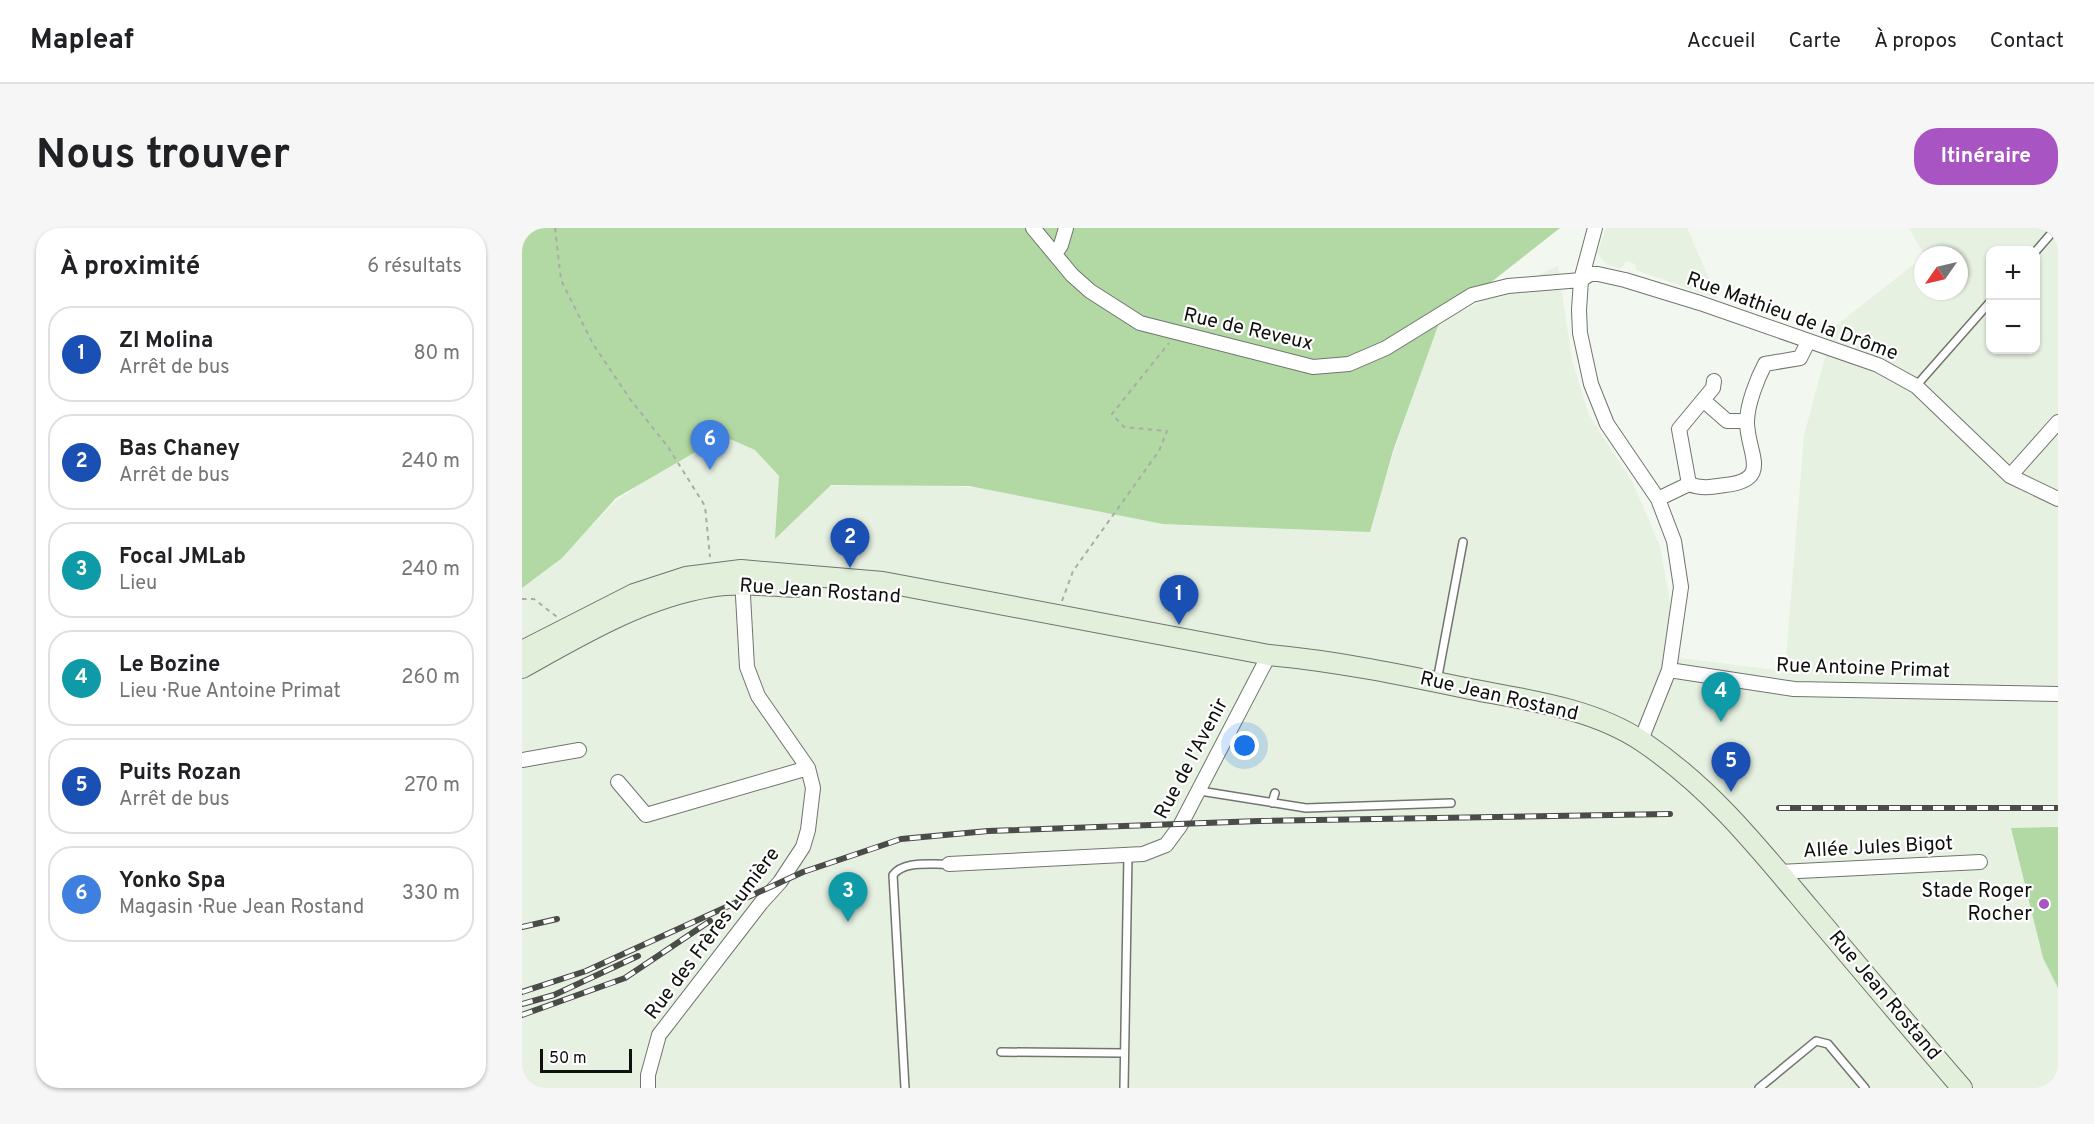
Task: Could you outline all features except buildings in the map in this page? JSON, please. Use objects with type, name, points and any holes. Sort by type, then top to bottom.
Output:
[{"type":"main road","name":"Rue Jean Rostand","points":[[522,651],[634,594],[711,572],[797,587],[991,604],[1269,655],[1306,658],[1551,705],[1594,719],[1641,740],[1709,793],[1962,1088]]},
{"type":"main road","name":"Rue Jean Rostand","points":[[522,670],[541,657],[613,620],[674,595],[742,578]]},
{"type":"street","name":"Rue de Reveux","points":[[1033,228],[1090,291],[1140,323],[1313,367],[1349,364],[1386,348],[1472,295],[1508,286],[1581,280]]},
{"type":"street","points":[[1055,254],[1061,245],[1066,228]]},
{"type":"street","points":[[1595,228],[1581,280],[1580,333],[1591,384],[1607,424],[1658,499],[1674,541],[1681,587],[1669,670],[1641,740]]},
{"type":"street","name":"Rue Mathieu de la Drôme","points":[[1581,280],[1590,274],[1617,278],[1700,303],[1878,365],[1916,386],[2010,476],[2058,499]]},
{"type":"street","points":[[1658,499],[1689,484],[1700,488],[1740,483],[1749,479],[1754,471],[1754,464],[1746,421],[1765,364],[1800,358],[1808,342]]},
{"type":"street","points":[[1689,484],[1679,429],[1713,388],[1714,381]]},
{"type":"street","points":[[1703,400],[1728,421],[1746,421]]},
{"type":"street","points":[[2010,476],[2058,422]]},
{"type":"street","name":"Rue des Frères Lumière","points":[[648,1088],[648,1075],[659,1035],[761,903],[780,882],[802,847],[811,812],[813,788],[808,768],[758,696],[747,668],[742,578]]},
{"type":"street","name":"Rue de l'Avenir","points":[[949,864],[1128,855],[1155,852],[1166,845],[1200,791],[1269,655]]},
{"type":"street","name":"Rue Antoine Primat","points":[[1669,670],[1794,689],[2058,694]]},
{"type":"street","points":[[522,760],[579,750]]},
{"type":"street","points":[[618,782],[646,815],[808,768]]},
{"type":"street","name":"Allée Jules Bigot","points":[[1779,872],[1980,862]]},
{"type":"lane","points":[[2040,246],[2056,228]]},
{"type":"lane","points":[[1916,386],[1986,307]]},
{"type":"lane","points":[[1437,682],[1464,542]]},
{"type":"lane","points":[[1200,791],[1306,808],[1451,803]]},
{"type":"lane","points":[[1272,803],[1275,793]]},
{"type":"lane","points":[[1124,1088],[1128,855]]},
{"type":"lane","points":[[905,1088],[893,875],[898,869],[907,865],[949,864]]},
{"type":"lane","points":[[1759,1088],[1816,1041],[1828,1044],[1865,1088]]},
{"type":"lane","points":[[1001,1052],[1124,1053]]},
{"type":"path","points":[[555,228],[561,280],[593,344],[630,399],[668,447],[705,506],[711,572]]},
{"type":"path","points":[[1057,615],[1073,571],[1159,451],[1167,431],[1124,427],[1112,414],[1177,334]]},
{"type":"path","points":[[522,599],[534,599],[568,626]]},
{"type":"shaded area","points":[[1606,228],[1687,228],[1718,299],[1636,270],[1635,264],[1626,261],[1621,269],[1607,265],[1597,253]]},
{"type":"shaded area","points":[[1909,228],[2058,228],[2058,827],[2011,828],[2043,958],[2058,988],[2058,1088],[522,1088],[522,585],[559,559],[616,501],[661,469],[721,434],[829,486],[911,483],[1022,491],[1367,531],[1438,322],[1558,266],[1572,360],[1589,415],[1633,483],[1660,546],[1680,658],[1785,671],[1804,435],[1833,328],[1914,264],[1914,300],[1968,300],[1968,246],[1919,246]]},
{"type":"green space","points":[[522,228],[1560,228],[1439,323],[1393,451],[1370,532],[1163,524],[969,486],[831,485],[775,539],[779,476],[755,450],[723,436],[616,498],[562,558],[522,588]]},
{"type":"green space","name":"Stade Roger Rocher","points":[[2058,827],[2058,988],[2043,958],[2011,828]]},
{"type":"railway","points":[[1779,808],[2058,808]]},
{"type":"railway","points":[[522,992],[586,971],[803,872],[901,839],[988,831],[1259,821],[1670,814]]},
{"type":"railway","points":[[522,927],[557,919]]},
{"type":"railway","points":[[522,1015],[625,978],[710,921]]},
{"type":"railway","points":[[522,1004],[554,995],[638,956]]},
{"type":"place","name":"Yonko Spa","points":[[710,470]]},
{"type":"place","name":"Bas Chaney","points":[[850,568]]},
{"type":"place","name":"ZI Molina","points":[[1179,625]]},
{"type":"place","name":"Le Bozine","points":[[1721,722]]},
{"type":"place","name":"Puits Rozan","points":[[1731,792]]},
{"type":"place","name":"Stade Roger Rocher","points":[[2044,904]]},
{"type":"place","name":"Focal JMLab","points":[[848,922]]}]
